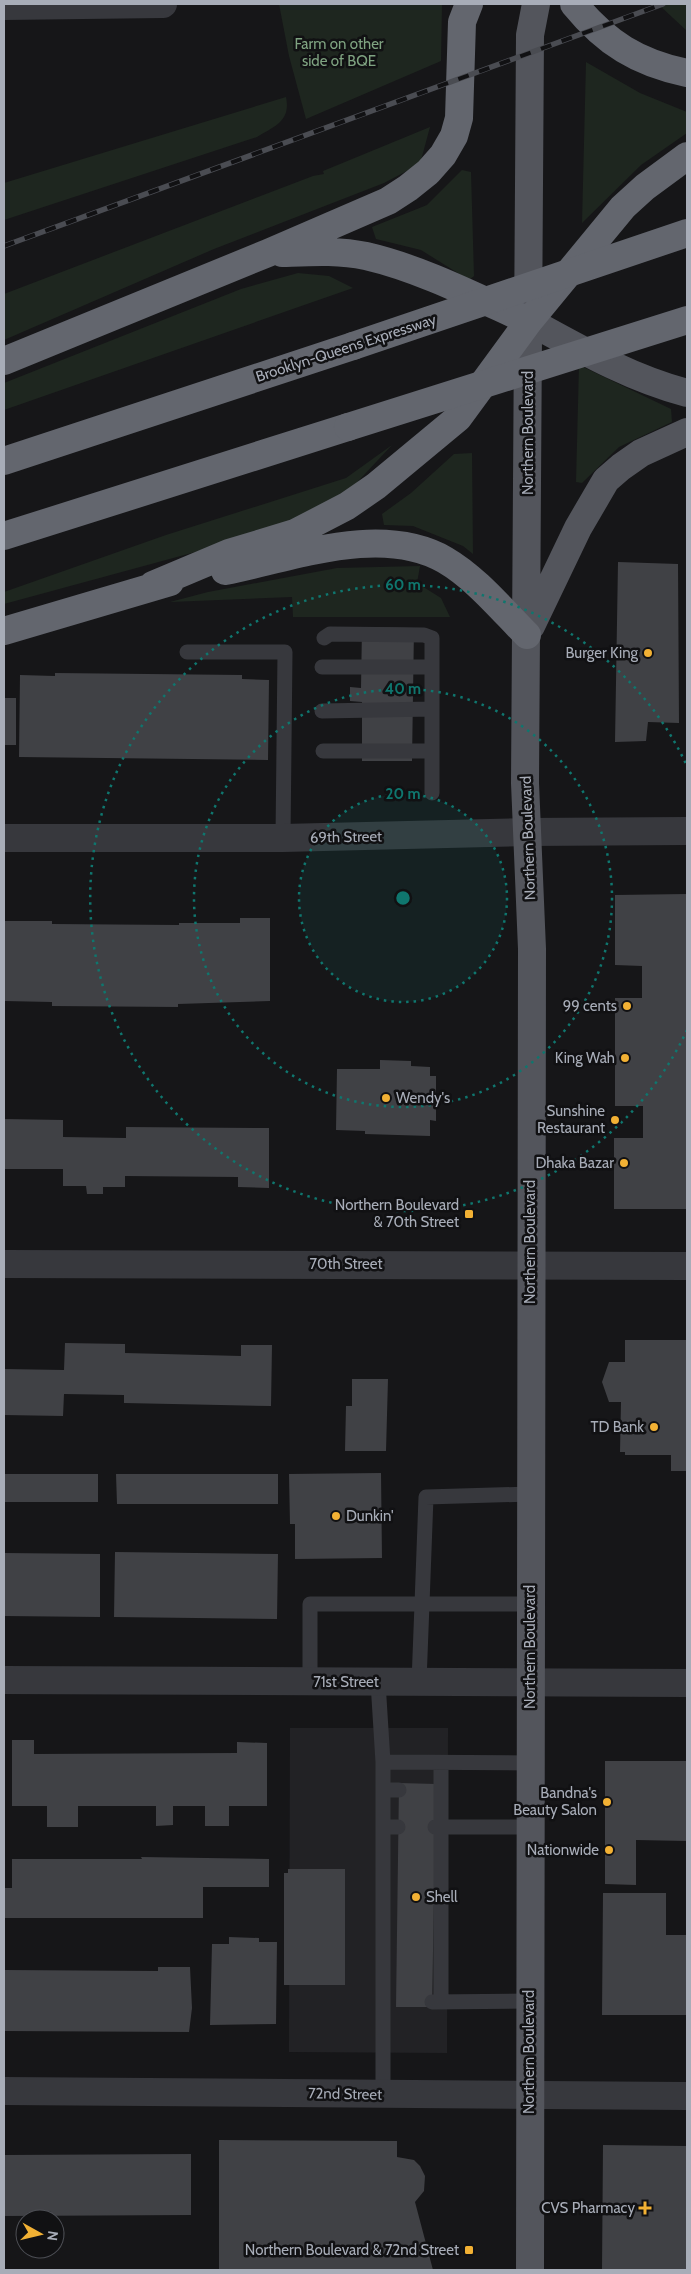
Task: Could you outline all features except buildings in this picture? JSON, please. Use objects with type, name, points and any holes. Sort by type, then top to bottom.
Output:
[{"type":"highway","points":[[4,361],[268,253],[388,201],[428,172],[443,155],[454,136],[460,118],[462,22],[469,4]]},
{"type":"highway","points":[[574,4],[606,38],[624,50],[643,60],[687,73]]},
{"type":"highway","points":[[153,585],[229,553],[295,533],[347,506],[376,486],[458,418],[529,321],[623,207],[645,187],[687,156]]},
{"type":"highway","name":"Brooklyn-Queens Expressway","points":[[4,461],[687,233]]},
{"type":"highway","points":[[268,253],[316,252],[365,256],[427,276],[529,321]]},
{"type":"highway","points":[[4,536],[687,320]]},
{"type":"highway","points":[[4,631],[153,585],[334,548],[383,544],[405,546],[426,551],[445,560],[465,575],[527,634]]},
{"type":"main road","name":"Northern Boulevard","points":[[523,4],[530,35]]},
{"type":"main road","name":"Northern Boulevard","points":[[530,2270],[528,2001],[532,949],[525,783],[530,35],[536,4]]},
{"type":"main road","points":[[529,321],[613,367],[663,387],[687,393]]},
{"type":"main road","points":[[527,634],[578,528],[606,480],[620,466],[641,453],[687,432]]},
{"type":"street","points":[[4,6],[163,4]]},
{"type":"street","name":"69th Street","points":[[4,838],[283,838],[527,832],[687,831]]},
{"type":"street","name":"70th Street","points":[[4,1264],[687,1266]]},
{"type":"street","name":"71st Street","points":[[4,1680],[687,1683]]},
{"type":"street","name":"72nd Street","points":[[4,2092],[687,2096]]},
{"type":"lane","points":[[324,638],[330,634],[424,635],[432,638],[432,793]]},
{"type":"lane","points":[[187,652],[285,652],[283,838]]},
{"type":"lane","points":[[322,668],[432,666]]},
{"type":"lane","points":[[322,711],[432,709]]},
{"type":"lane","points":[[323,751],[432,751]]},
{"type":"lane","points":[[419,1682],[426,1497],[530,1494]]},
{"type":"lane","points":[[310,1681],[310,1604],[531,1604]]},
{"type":"lane","points":[[378,1682],[383,1762],[383,1875],[390,1919],[389,2001],[383,2095]]},
{"type":"lane","points":[[383,1762],[530,1764]]},
{"type":"lane","points":[[440,1764],[437,2002],[528,2001]]},
{"type":"lane","points":[[383,1790],[400,1790]]},
{"type":"lane","points":[[382,1827],[398,1827]]},
{"type":"lane","points":[[438,1827],[529,1827]]},
{"type":"lane","points":[[383,1875],[398,1874]]},
{"type":"shaded area","points":[[290,1728],[448,1728],[447,2053],[289,2052]]},
{"type":"green space","name":"Farm on other side of BQE","points":[[279,4],[442,4],[441,61],[306,119],[289,56]]},
{"type":"green space","points":[[658,4],[687,4],[687,31]]},
{"type":"green space","points":[[586,62],[640,93],[687,112],[687,133],[641,165],[582,223]]},
{"type":"green space","points":[[286,97],[287,105],[284,117],[275,126],[257,137],[4,220],[4,183]]},
{"type":"green space","points":[[430,127],[420,164],[384,183],[214,249],[4,340],[4,294],[313,176],[324,174],[323,171]]},
{"type":"green space","points":[[462,170],[471,172],[474,276],[469,280],[421,250],[376,239],[372,227],[427,205]]},
{"type":"green space","points":[[298,273],[329,276],[353,288],[4,410],[4,383],[241,289]]},
{"type":"green space","points":[[579,365],[671,409],[672,422],[619,447],[582,483],[576,482]]},
{"type":"green space","points":[[392,445],[349,491],[269,532],[4,604],[4,592],[166,535],[346,478]]},
{"type":"green space","points":[[472,453],[473,554],[463,546],[413,526],[384,525],[382,514],[411,493],[454,454]]},
{"type":"green space","points":[[420,566],[417,583],[441,598],[450,617],[293,617],[292,597],[170,602],[208,592],[337,568]]},
{"type":"railway","points":[[4,246],[663,4]]},
{"type":"place","name":"Burger King","points":[[648,653]]},
{"type":"place","name":"99 cents","points":[[627,1006]]},
{"type":"place","name":"King Wah","points":[[625,1058]]},
{"type":"place","name":"Wendy's","points":[[386,1098]]},
{"type":"place","name":"Sunshine Restaurant","points":[[615,1120]]},
{"type":"place","name":"Dhaka Bazar","points":[[624,1163]]},
{"type":"place","name":"Northern Boulevard & 70th Street","points":[[469,1214]]},
{"type":"place","name":"TD Bank","points":[[654,1427]]},
{"type":"place","name":"Dunkin'","points":[[336,1516]]},
{"type":"place","name":"Bandna's Beauty Salon","points":[[607,1802]]},
{"type":"place","name":"Nationwide","points":[[609,1850]]},
{"type":"place","name":"Shell","points":[[416,1897]]},
{"type":"place","name":"CVS Pharmacy","points":[[645,2208]]},
{"type":"place","name":"Northern Boulevard & 72nd Street","points":[[469,2250]]}]
